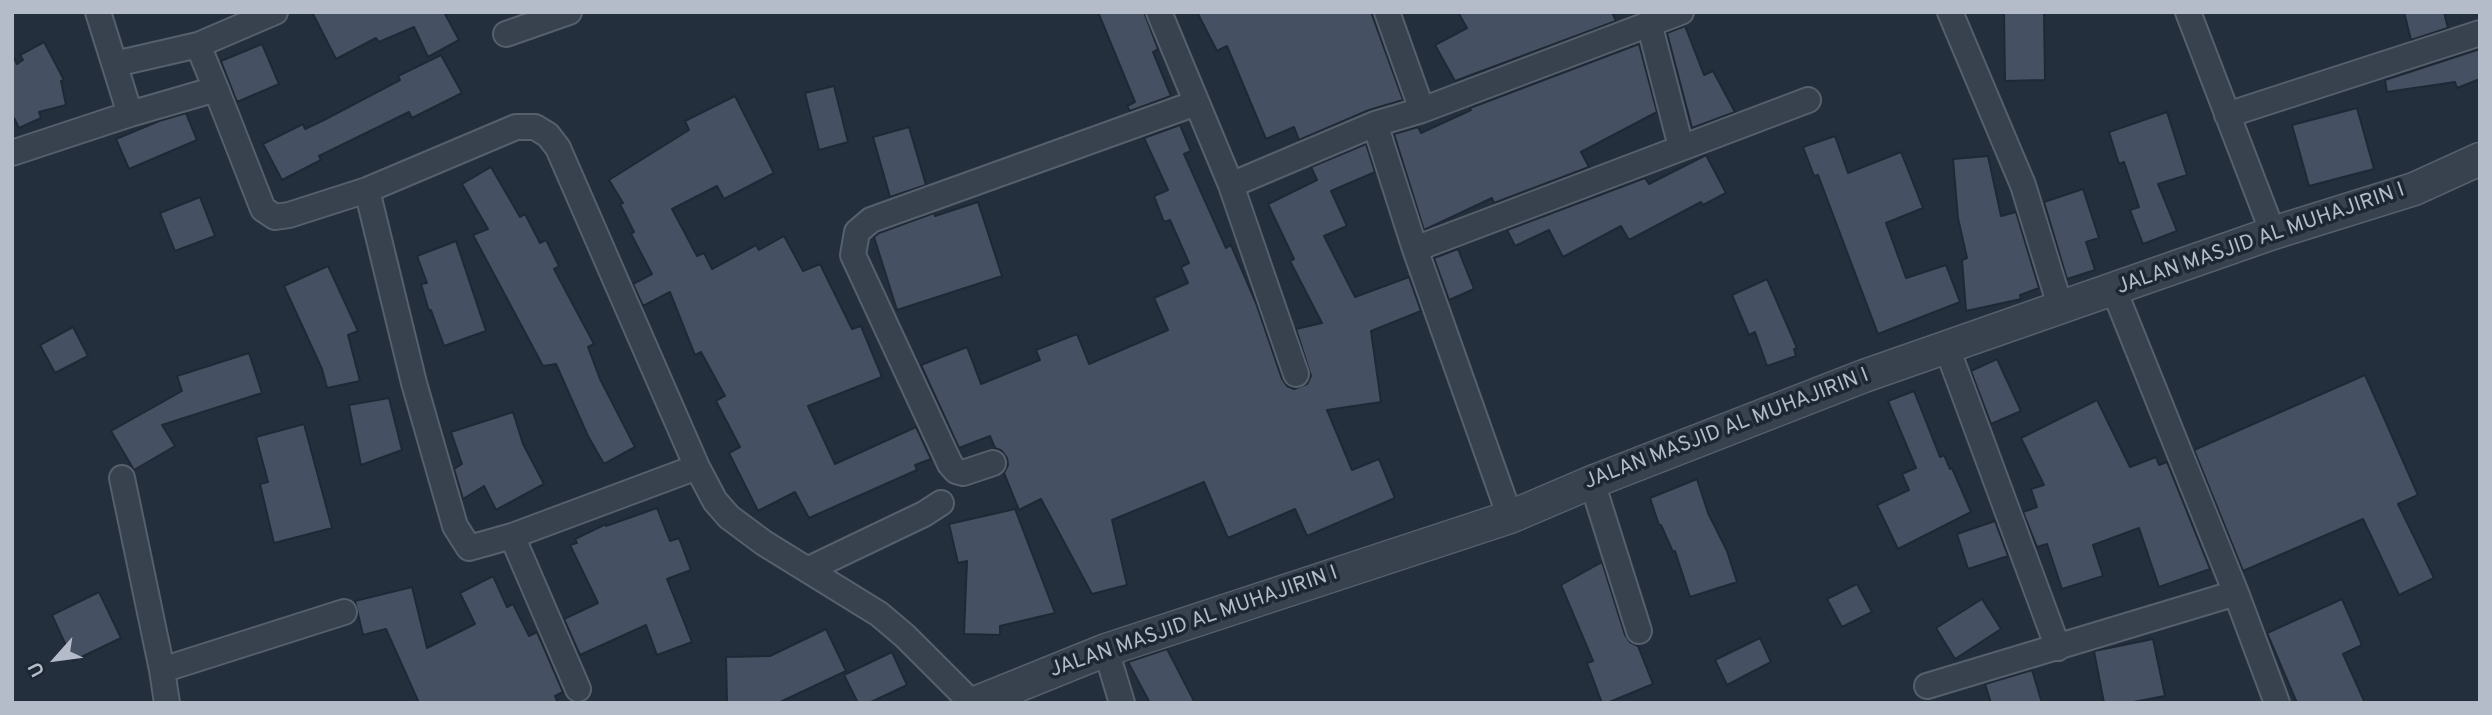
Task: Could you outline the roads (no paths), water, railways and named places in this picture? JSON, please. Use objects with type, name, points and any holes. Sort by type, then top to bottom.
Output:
[{"type":"street","points":[[98,12],[130,114]]},
{"type":"street","points":[[506,34],[569,12]]},
{"type":"street","points":[[1159,12],[1231,185],[1296,374]]},
{"type":"street","points":[[1387,12],[1422,110]]},
{"type":"street","points":[[1231,185],[1375,124],[1422,110],[1681,12]]},
{"type":"street","points":[[1950,12],[2023,185],[2061,309]]},
{"type":"street","points":[[2188,12],[2273,233]]},
{"type":"street","points":[[116,64],[198,45],[264,14]]},
{"type":"street","points":[[1648,23],[1681,147]]},
{"type":"street","points":[[2227,115],[2480,33]]},
{"type":"street","points":[[198,45],[263,209],[275,216],[289,215],[367,190],[516,127],[535,127],[548,135],[558,148],[697,467],[715,501],[729,517],[764,542],[879,614],[974,703]]},
{"type":"street","points":[[12,153],[216,89]]},
{"type":"street","points":[[1415,249],[1808,100]]},
{"type":"street","points":[[993,463],[963,473],[956,471],[950,464],[853,255],[857,232],[871,220],[1196,103]]},
{"type":"street","points":[[1375,124],[1415,249],[1510,517]]},
{"type":"street","name":"JALAN MASJID AL MUHAJIRIN I","points":[[974,703],[1106,650],[1510,517],[1592,482],[1864,376],[2273,233],[2414,189],[2480,159]]},
{"type":"street","points":[[367,190],[414,383],[455,526],[469,548],[512,536],[697,467]]},
{"type":"street","points":[[2115,290],[2277,703]]},
{"type":"street","points":[[1947,348],[2058,648]]},
{"type":"street","points":[[122,478],[167,703]]},
{"type":"street","points":[[1592,482],[1639,631]]},
{"type":"street","points":[[809,569],[924,514],[941,503]]},
{"type":"street","points":[[512,536],[578,690]]},
{"type":"street","points":[[1927,686],[2236,593]]},
{"type":"street","points":[[162,670],[344,612]]},
{"type":"street","points":[[1106,650],[1122,703]]}]
